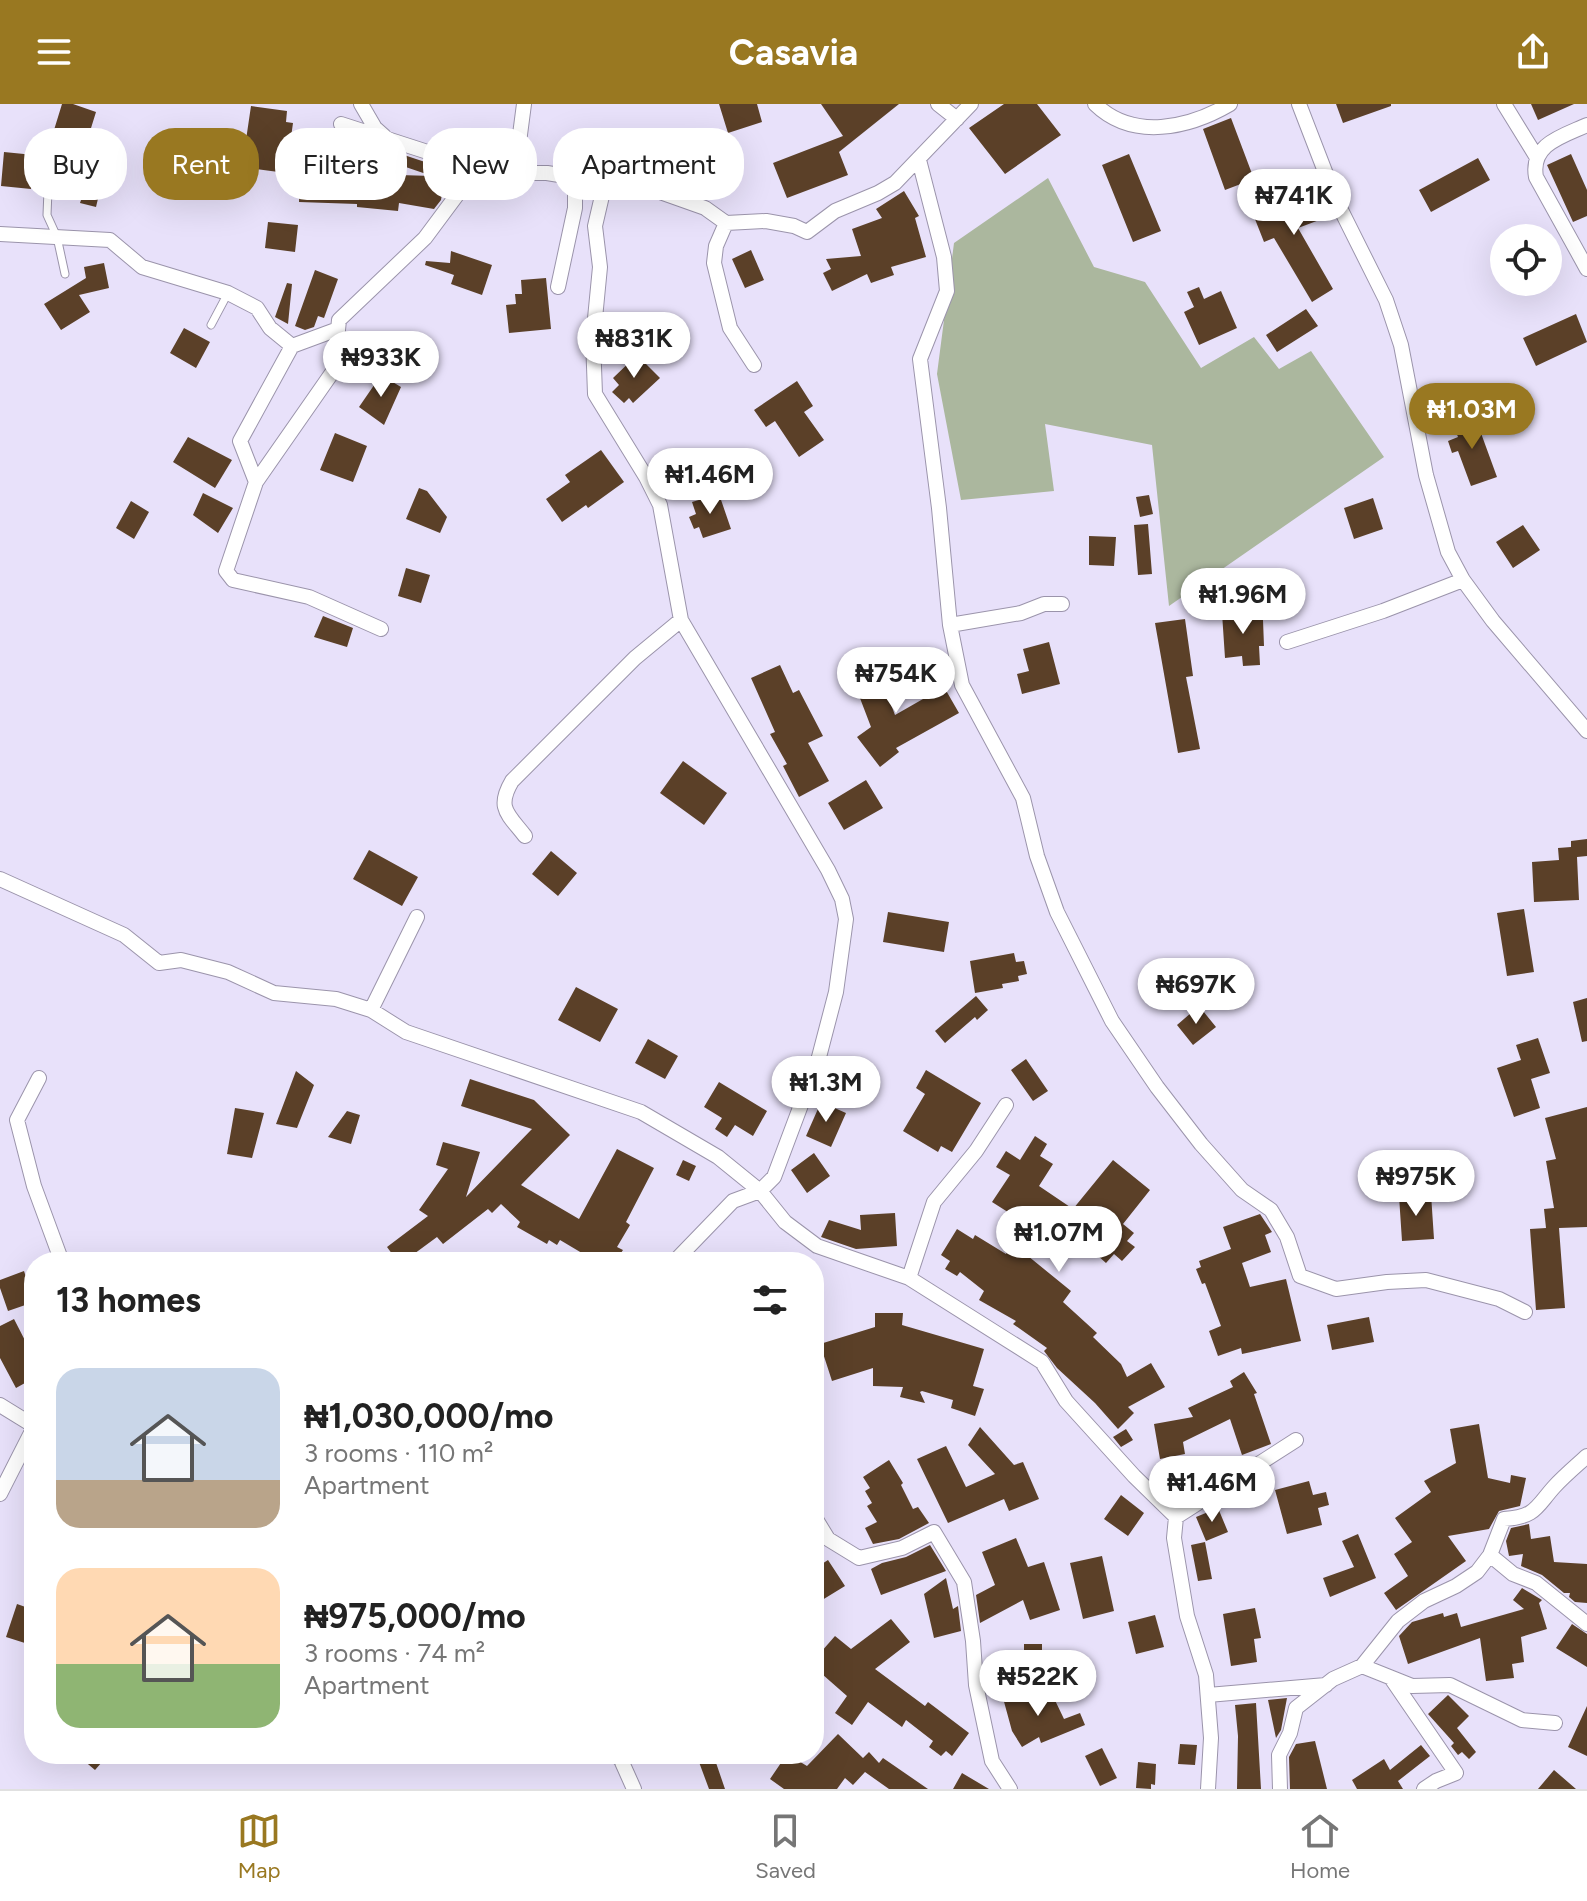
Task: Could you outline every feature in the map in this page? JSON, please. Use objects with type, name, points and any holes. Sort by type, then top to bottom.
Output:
[{"type":"street","points":[[361,104],[375,128]]},
{"type":"street","points":[[521,128],[524,104]]},
{"type":"street","points":[[938,104],[957,119]]},
{"type":"street","points":[[682,200],[705,208],[726,223],[766,221],[794,226],[807,232],[835,211],[895,183],[971,104]]},
{"type":"street","points":[[1095,104],[1104,113],[1131,125],[1159,128],[1184,125],[1230,104]]},
{"type":"street","points":[[1299,104],[1336,200],[1363,250],[1401,345],[1436,517],[1448,552],[1463,580],[1493,621],[1587,731]]},
{"type":"street","points":[[1504,104],[1536,156]]},
{"type":"street","points":[[341,124],[354,128]]},
{"type":"street","points":[[1587,125],[1554,140],[1536,156],[1534,165],[1536,177],[1587,269]]},
{"type":"street","points":[[919,160],[944,257],[947,291],[920,359],[950,625],[962,685],[1023,798],[1037,856],[1057,912],[1083,967],[1112,1021],[1166,1099],[1242,1190],[1271,1210],[1287,1237],[1300,1276],[1336,1289],[1426,1280],[1499,1299],[1525,1312]]},
{"type":"street","points":[[381,629],[309,597],[233,580],[226,571],[256,482],[334,370],[339,320],[425,238],[453,200]]},
{"type":"street","points":[[558,287],[575,200]]},
{"type":"street","points":[[601,200],[595,226],[600,267],[593,339],[595,394],[660,505],[681,620],[828,870],[842,899],[846,919],[836,992],[819,1057],[774,1177],[760,1191],[733,1201],[684,1252]]},
{"type":"street","points":[[726,223],[716,246],[714,263],[730,328],[754,365]]},
{"type":"street","points":[[0,234],[110,240],[142,267],[228,293],[257,308],[270,328],[292,346]]},
{"type":"street","points":[[256,482],[240,441],[292,346],[338,329]]},
{"type":"street","points":[[1287,642],[1383,611],[1463,580]]},
{"type":"street","points":[[950,625],[1021,613],[1044,604],[1062,604]]},
{"type":"street","points":[[525,836],[505,809],[503,796],[512,781],[635,658],[681,620]]},
{"type":"street","points":[[0,879],[124,935],[159,963],[181,960],[228,972],[274,993],[336,999],[371,1010],[406,1032],[641,1112],[718,1157],[760,1191],[785,1222],[817,1246],[909,1278],[1042,1362],[1066,1401],[1176,1517]]},
{"type":"street","points":[[371,1010],[417,917]]},
{"type":"street","points":[[39,1078],[17,1120],[34,1186],[58,1252]]},
{"type":"street","points":[[909,1278],[934,1202],[976,1151],[1006,1105]]},
{"type":"street","points":[[0,1123],[17,1120]]},
{"type":"street","points":[[0,1405],[24,1420]]},
{"type":"street","points":[[1176,1517],[1296,1440]]},
{"type":"street","points":[[0,1494],[24,1446]]},
{"type":"street","points":[[1280,1789],[1279,1755],[1290,1733],[1296,1708],[1326,1685],[1362,1666],[1398,1621],[1424,1601],[1477,1572],[1490,1555],[1504,1519],[1521,1518],[1538,1510],[1554,1487],[1587,1456]]},
{"type":"street","points":[[1176,1517],[1174,1538],[1187,1616],[1206,1675],[1211,1738],[1208,1789]]},
{"type":"street","points":[[824,1532],[828,1539],[859,1558],[902,1548],[934,1532],[964,1582],[976,1685],[992,1761],[1010,1789]]},
{"type":"street","points":[[1490,1555],[1513,1574],[1536,1583],[1587,1624]]},
{"type":"street","points":[[1362,1666],[1412,1686],[1450,1685],[1522,1720],[1555,1723]]},
{"type":"street","points":[[1391,1678],[1456,1773],[1424,1789]]},
{"type":"street","points":[[1208,1695],[1326,1685]]},
{"type":"street","points":[[623,1764],[634,1789]]},
{"type":"lane","points":[[48,200],[47,215],[57,237],[65,274]]},
{"type":"lane","points":[[211,325],[228,293]]},
{"type":"green space","points":[[1048,178],[1094,267],[1145,282],[1201,368],[1254,337],[1279,369],[1311,351],[1384,457],[1169,606],[1152,445],[1045,424],[1054,491],[961,500],[937,374],[954,243]]},
{"type":"building","points":[[62,104],[73,104],[96,112],[91,128],[55,128]]},
{"type":"building","points":[[719,104],[757,104],[762,122],[743,128],[726,128]]},
{"type":"building","points":[[821,104],[899,104],[839,152],[848,175],[787,198],[773,163],[843,136]]},
{"type":"building","points":[[1004,104],[1037,104],[1061,135],[1005,174],[969,128]]},
{"type":"building","points":[[1336,104],[1391,104],[1391,106],[1343,123]]},
{"type":"building","points":[[1531,104],[1574,104],[1538,120]]},
{"type":"building","points":[[251,106],[287,111],[286,122],[293,123],[292,128],[275,128],[275,172],[259,169],[259,128],[248,128]]},
{"type":"building","points":[[1231,118],[1254,179],[1225,190],[1203,129]]},
{"type":"building","points":[[4,152],[24,154],[24,188],[1,186]]},
{"type":"building","points":[[1129,154],[1161,231],[1133,242],[1102,165]]},
{"type":"building","points":[[1571,154],[1587,190],[1587,216],[1573,222],[1547,165]]},
{"type":"building","points":[[407,156],[423,161],[423,173],[407,167]]},
{"type":"building","points":[[1478,158],[1490,180],[1431,212],[1419,190]]},
{"type":"building","points":[[407,175],[423,176],[423,200],[441,200],[434,209],[399,203],[398,211],[357,207],[357,204],[299,202],[407,200]]},
{"type":"building","points":[[1309,187],[1322,219],[1298,228],[1333,289],[1312,302],[1274,238],[1264,242],[1251,209]]},
{"type":"building","points":[[904,191],[919,216],[915,218],[926,257],[891,267],[894,275],[871,283],[867,274],[832,291],[823,273],[831,269],[826,259],[861,256],[852,229],[882,218],[876,209]]},
{"type":"building","points":[[81,200],[98,200],[96,207],[80,203]]},
{"type":"building","points":[[268,222],[298,225],[295,252],[265,248]]},
{"type":"building","points":[[751,250],[764,280],[745,288],[732,259]]},
{"type":"building","points":[[451,251],[492,265],[482,295],[451,284],[454,275],[425,265],[426,261],[450,263]]},
{"type":"building","points":[[104,263],[109,288],[79,295],[90,312],[61,330],[44,304],[86,278],[84,267]]},
{"type":"building","points":[[315,270],[338,279],[324,318],[318,316],[314,327],[305,330],[295,326]]},
{"type":"building","points":[[546,278],[551,329],[509,333],[506,305],[516,304],[515,294],[522,294],[521,280]]},
{"type":"building","points":[[287,283],[292,284],[288,324],[275,317]]},
{"type":"building","points":[[1199,287],[1204,299],[1221,291],[1237,328],[1199,345],[1184,312],[1194,307],[1187,292]]},
{"type":"building","points":[[1306,309],[1318,326],[1277,352],[1266,335]]},
{"type":"building","points":[[1576,314],[1587,342],[1536,366],[1523,338]]},
{"type":"building","points":[[184,328],[210,342],[196,368],[170,353]]},
{"type":"building","points":[[637,355],[660,378],[633,403],[629,398],[624,403],[612,392],[619,385],[613,378]]},
{"type":"building","points":[[381,375],[401,387],[384,425],[359,407]]},
{"type":"building","points":[[797,381],[813,406],[804,412],[824,440],[799,457],[775,421],[766,427],[754,410]]},
{"type":"building","points":[[1474,414],[1497,477],[1471,486],[1458,451],[1452,453],[1448,441],[1458,437],[1452,422]]},
{"type":"building","points":[[335,433],[367,446],[353,482],[320,470]]},
{"type":"building","points":[[188,437],[232,460],[215,488],[173,462]]},
{"type":"building","points":[[601,450],[624,482],[562,522],[546,499],[570,482],[565,475]]},
{"type":"building","points":[[419,488],[427,491],[447,517],[440,533],[406,519]]},
{"type":"building","points":[[203,493],[233,508],[218,533],[193,515]]},
{"type":"building","points":[[719,494],[731,529],[703,538],[699,527],[694,529],[689,517],[696,514],[692,502]]},
{"type":"building","points":[[1149,495],[1153,514],[1140,517],[1136,497]]},
{"type":"building","points":[[1373,498],[1383,529],[1354,539],[1344,508]]},
{"type":"building","points":[[131,501],[149,512],[134,539],[116,528]]},
{"type":"building","points":[[1148,524],[1152,574],[1138,575],[1134,525]]},
{"type":"building","points":[[1523,525],[1540,550],[1513,568],[1496,542]]},
{"type":"building","points":[[1089,536],[1116,537],[1114,566],[1089,565]]},
{"type":"building","points":[[406,568],[430,575],[421,603],[398,596]]},
{"type":"building","points":[[1259,611],[1259,620],[1263,620],[1264,646],[1259,646],[1260,665],[1243,666],[1242,656],[1225,658],[1222,613]]},
{"type":"building","points":[[323,616],[353,628],[347,647],[314,637]]},
{"type":"building","points":[[1185,619],[1193,676],[1186,677],[1200,749],[1178,753],[1155,623]]},
{"type":"building","points":[[1049,642],[1060,684],[1022,694],[1017,674],[1029,671],[1023,649]]},
{"type":"building","points":[[875,663],[895,715],[944,687],[959,713],[896,748],[899,752],[880,767],[857,737],[871,727],[850,672]]},
{"type":"building","points":[[780,665],[793,693],[799,690],[823,736],[808,743],[829,781],[799,797],[783,766],[787,764],[770,734],[775,732],[751,678]]},
{"type":"building","points":[[683,761],[727,793],[704,825],[660,793]]},
{"type":"building","points":[[866,780],[883,808],[844,830],[828,803]]},
{"type":"building","points":[[1587,839],[1587,856],[1577,857],[1579,900],[1534,902],[1532,862],[1559,860],[1558,848],[1571,847],[1571,841]]},
{"type":"building","points":[[369,850],[418,877],[402,906],[353,879]]},
{"type":"building","points":[[551,851],[577,873],[558,896],[532,874]]},
{"type":"building","points":[[1524,909],[1534,972],[1507,976],[1497,913]]},
{"type":"building","points":[[888,912],[949,922],[944,952],[883,942]]},
{"type":"building","points":[[1014,953],[1016,962],[1024,961],[1027,974],[1018,976],[1019,981],[1002,984],[1003,988],[975,993],[970,961]]},
{"type":"building","points":[[576,987],[618,1009],[600,1042],[558,1020]]},
{"type":"building","points":[[976,996],[988,1010],[945,1043],[935,1031]]},
{"type":"building","points":[[1587,998],[1587,1041],[1582,1042],[1573,1002]]},
{"type":"building","points":[[1199,1006],[1216,1027],[1193,1045],[1177,1025]]},
{"type":"building","points":[[1538,1038],[1550,1073],[1531,1079],[1540,1108],[1514,1117],[1497,1068],[1521,1060],[1516,1045]]},
{"type":"building","points":[[648,1039],[678,1056],[665,1079],[635,1063]]},
{"type":"building","points":[[1026,1059],[1048,1091],[1033,1101],[1011,1070]]},
{"type":"building","points":[[926,1070],[981,1103],[952,1152],[941,1146],[938,1152],[903,1131],[925,1094],[916,1088]]},
{"type":"building","points":[[296,1071],[314,1085],[297,1128],[276,1124]]},
{"type":"building","points":[[470,1079],[534,1100],[570,1135],[521,1185],[579,1219],[617,1149],[654,1168],[626,1222],[630,1225],[617,1247],[622,1252],[580,1252],[560,1240],[557,1245],[549,1240],[547,1244],[517,1227],[520,1222],[501,1204],[492,1213],[488,1209],[443,1244],[437,1237],[417,1252],[391,1252],[387,1247],[428,1216],[419,1210],[448,1169],[436,1165],[443,1142],[480,1152],[466,1197],[532,1129],[461,1106]]},
{"type":"building","points":[[719,1082],[767,1111],[753,1136],[735,1125],[727,1137],[715,1129],[722,1118],[704,1107]]},
{"type":"building","points":[[821,1102],[846,1113],[831,1147],[806,1136]]},
{"type":"building","points":[[1587,1107],[1587,1227],[1559,1228],[1565,1308],[1536,1310],[1530,1229],[1546,1228],[1544,1209],[1554,1208],[1546,1161],[1556,1159],[1545,1118]]},
{"type":"building","points":[[235,1108],[264,1113],[252,1158],[227,1154]]},
{"type":"building","points":[[347,1111],[360,1115],[351,1144],[328,1137]]},
{"type":"building","points":[[1035,1136],[1047,1144],[1040,1156],[1053,1164],[1039,1186],[1073,1209],[1113,1160],[1150,1190],[1123,1224],[1134,1233],[1127,1241],[1135,1247],[1122,1261],[1114,1254],[1106,1263],[1053,1216],[1028,1256],[1071,1291],[1063,1302],[1097,1333],[1093,1337],[1121,1364],[1127,1377],[1151,1363],[1165,1387],[1128,1407],[1134,1413],[1118,1429],[1057,1368],[1044,1351],[1047,1348],[1013,1324],[1016,1321],[979,1300],[984,1291],[960,1272],[957,1276],[945,1269],[950,1261],[941,1255],[957,1229],[973,1239],[975,1235],[1006,1254],[1025,1223],[992,1202],[1010,1175],[996,1167],[1006,1151],[1020,1160]]},
{"type":"building","points":[[814,1153],[830,1176],[807,1193],[791,1170]]},
{"type":"building","points":[[683,1160],[696,1166],[689,1181],[676,1175]]},
{"type":"building","points":[[1431,1194],[1434,1239],[1402,1241],[1399,1196]]},
{"type":"building","points":[[895,1213],[897,1246],[856,1249],[821,1237],[829,1220],[861,1230],[860,1215]]},
{"type":"building","points":[[1260,1214],[1272,1232],[1265,1235],[1271,1252],[1242,1263],[1250,1287],[1286,1279],[1301,1341],[1242,1354],[1241,1348],[1218,1356],[1209,1331],[1221,1326],[1205,1283],[1202,1284],[1196,1269],[1201,1267],[1199,1261],[1231,1249],[1223,1227]]},
{"type":"building","points":[[24,1271],[24,1305],[8,1311],[0,1280]]},
{"type":"building","points":[[875,1313],[903,1313],[902,1325],[984,1349],[973,1386],[984,1389],[975,1416],[951,1408],[953,1400],[922,1391],[925,1403],[900,1397],[903,1387],[873,1386],[873,1368],[832,1381],[824,1356],[824,1343],[875,1327]]},
{"type":"building","points":[[1369,1317],[1374,1342],[1332,1350],[1327,1325]]},
{"type":"building","points":[[14,1319],[24,1338],[24,1384],[16,1388],[0,1358],[0,1326]]},
{"type":"building","points":[[1244,1372],[1257,1393],[1254,1394],[1271,1444],[1242,1455],[1230,1419],[1183,1442],[1185,1454],[1160,1459],[1154,1424],[1193,1417],[1188,1408],[1233,1387],[1230,1381]]},
{"type":"building","points":[[1479,1424],[1488,1478],[1510,1483],[1511,1475],[1526,1478],[1520,1506],[1499,1511],[1489,1529],[1448,1536],[1466,1561],[1396,1610],[1384,1593],[1408,1576],[1394,1554],[1412,1542],[1395,1518],[1431,1492],[1424,1481],[1456,1463],[1450,1429]]},
{"type":"building","points":[[980,1427],[1014,1465],[1023,1462],[1039,1499],[1009,1511],[1004,1499],[948,1523],[917,1459],[946,1446],[966,1487],[995,1474],[968,1445]]},
{"type":"building","points":[[1126,1429],[1133,1440],[1121,1447],[1113,1437]]},
{"type":"building","points":[[889,1460],[903,1483],[901,1485],[913,1509],[918,1507],[929,1523],[899,1539],[873,1544],[865,1528],[877,1522],[867,1506],[872,1503],[865,1491],[870,1488],[863,1477]]},
{"type":"building","points":[[1211,1467],[1216,1480],[1201,1489],[1195,1473]]},
{"type":"building","points":[[1309,1481],[1313,1495],[1326,1492],[1329,1505],[1318,1508],[1322,1525],[1287,1534],[1275,1490]]},
{"type":"building","points":[[1121,1495],[1144,1513],[1128,1536],[1104,1519]]},
{"type":"building","points":[[1218,1508],[1228,1532],[1206,1541],[1196,1517]]},
{"type":"building","points":[[1529,1524],[1531,1539],[1550,1536],[1554,1562],[1587,1564],[1587,1603],[1575,1602],[1569,1597],[1570,1593],[1564,1593],[1542,1575],[1521,1566],[1523,1554],[1509,1556],[1506,1541],[1511,1528]]},
{"type":"building","points":[[1358,1534],[1376,1578],[1330,1597],[1323,1578],[1354,1567],[1342,1541]]},
{"type":"building","points":[[1016,1538],[1028,1567],[1044,1562],[1060,1610],[1030,1620],[1023,1600],[980,1623],[976,1595],[995,1585],[982,1552]]},
{"type":"building","points":[[1205,1542],[1212,1579],[1198,1581],[1191,1545]]},
{"type":"building","points":[[930,1545],[946,1571],[881,1595],[871,1569]]},
{"type":"building","points":[[1102,1556],[1114,1611],[1083,1619],[1070,1563]]},
{"type":"building","points":[[828,1560],[845,1586],[824,1599],[824,1563]]},
{"type":"building","points":[[946,1578],[953,1609],[958,1606],[961,1631],[934,1638],[924,1594]]},
{"type":"building","points":[[1522,1588],[1542,1600],[1539,1603],[1547,1629],[1521,1637],[1524,1662],[1512,1664],[1514,1678],[1486,1681],[1480,1638],[1408,1664],[1399,1636],[1412,1622],[1443,1613],[1444,1617],[1457,1613],[1461,1627],[1524,1609],[1513,1600]]},
{"type":"building","points":[[17,1604],[24,1606],[24,1643],[6,1637]]},
{"type":"building","points":[[1255,1608],[1261,1638],[1254,1639],[1257,1662],[1231,1666],[1223,1614]]},
{"type":"building","points":[[1155,1615],[1164,1647],[1136,1654],[1128,1622]]},
{"type":"building","points":[[891,1619],[910,1642],[875,1669],[925,1706],[928,1702],[969,1733],[952,1756],[946,1751],[941,1756],[929,1747],[933,1741],[906,1720],[902,1727],[868,1702],[852,1725],[835,1713],[847,1696],[824,1676],[824,1649],[835,1636],[851,1649]]},
{"type":"building","points":[[1572,1624],[1587,1634],[1587,1667],[1556,1648]]},
{"type":"building","points":[[1024,1644],[1042,1644],[1042,1670],[1024,1670]]},
{"type":"building","points":[[1036,1690],[1039,1700],[1052,1694],[1064,1719],[1080,1713],[1085,1725],[1041,1743],[1039,1737],[1022,1747],[1012,1731],[1003,1698]]},
{"type":"building","points":[[1448,1695],[1469,1716],[1457,1728],[1476,1752],[1469,1759],[1462,1752],[1458,1755],[1451,1746],[1454,1743],[1428,1714]]},
{"type":"building","points":[[1287,1698],[1281,1730],[1276,1738],[1268,1700]]},
{"type":"building","points":[[1256,1703],[1261,1789],[1237,1789],[1235,1705]]},
{"type":"building","points":[[1587,1706],[1587,1756],[1568,1747]]},
{"type":"building","points":[[838,1734],[863,1758],[869,1752],[879,1763],[883,1758],[928,1789],[889,1789],[865,1772],[853,1785],[845,1778],[837,1789],[784,1789],[770,1779],[780,1764],[824,1764],[824,1748]]},
{"type":"building","points":[[1315,1741],[1327,1789],[1290,1789],[1289,1757],[1296,1744]]},
{"type":"building","points":[[1180,1744],[1197,1745],[1195,1765],[1178,1764]]},
{"type":"building","points":[[1421,1745],[1430,1756],[1398,1781],[1403,1789],[1357,1789],[1352,1780],[1384,1759],[1390,1770]]},
{"type":"building","points":[[1102,1748],[1117,1778],[1100,1786],[1085,1756]]},
{"type":"building","points":[[1138,1762],[1156,1764],[1155,1785],[1151,1784],[1151,1789],[1136,1788]]},
{"type":"building","points":[[700,1764],[716,1764],[725,1789],[709,1789]]},
{"type":"building","points":[[1554,1770],[1576,1789],[1538,1789]]},
{"type":"building","points":[[962,1773],[989,1789],[953,1789]]}]
